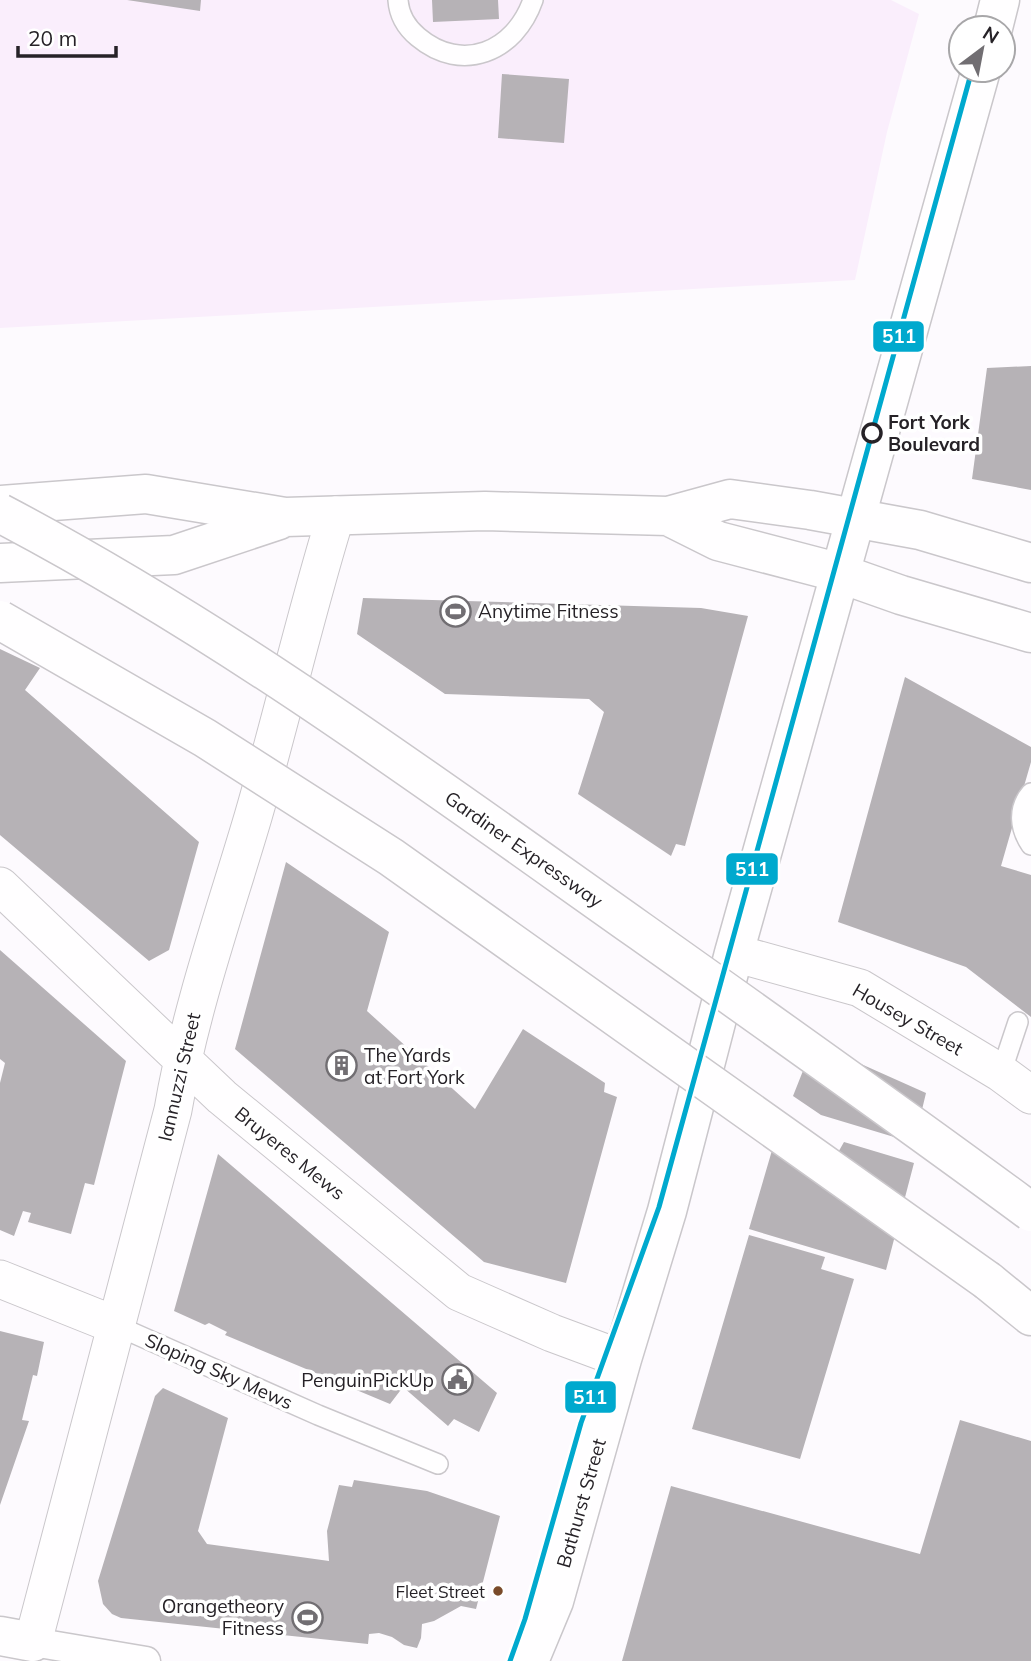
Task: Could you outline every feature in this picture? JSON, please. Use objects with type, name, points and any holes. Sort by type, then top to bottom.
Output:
[{"type":"main road","name":"Bathurst Street","points":[[529,1661],[554,1601],[667,1211],[734,953],[977,84]]},
{"type":"main road","points":[[0,505],[146,494],[285,517],[485,511],[668,516],[730,499],[920,530],[1031,563]]},
{"type":"main road","name":"Gardiner Expressway","points":[[0,513],[141,592],[364,735],[818,1057],[1031,1212]]},
{"type":"main road","points":[[668,516],[718,541],[842,574],[901,595],[1031,633]]},
{"type":"main road","points":[[0,563],[174,555],[285,517]]},
{"type":"main road","points":[[0,620],[205,738],[391,857],[1031,1309]]},
{"type":"main road","points":[[988,1281],[1031,1316]]},
{"type":"main road","name":"Bathurst Street","points":[[554,1601],[554,1661]]},
{"type":"street","name":"Iannuzzi Street","points":[[17,1639],[115,1325],[173,1110],[191,1021],[255,811],[312,592],[336,515]]},
{"type":"street","name":"Bruyeres Mews","points":[[0,886],[222,1097],[460,1292],[552,1333],[622,1359]]},
{"type":"street","name":"Housey Street","points":[[734,953],[860,988],[1001,1073],[1031,1095]]},
{"type":"street","name":"Sloping Sky Mews","points":[[0,1279],[115,1325]]},
{"type":"street","points":[[17,1639],[146,1661]]},
{"type":"lane","points":[[398,0],[399,11],[411,31],[428,46],[450,55],[473,55],[495,49],[514,35],[527,17],[533,0]]},
{"type":"lane","points":[[1031,793],[1025,800],[1022,814],[1022,832],[1031,845]]},
{"type":"lane","points":[[1001,1073],[1018,1022]]},
{"type":"lane","name":"Sloping Sky Mews","points":[[115,1325],[318,1415],[438,1464]]},
{"type":"shaded area","points":[[0,0],[891,0],[919,14],[887,132],[855,280],[0,328]]},
{"type":"building","points":[[127,0],[201,0],[200,11]]},
{"type":"building","points":[[432,0],[498,0],[499,19],[433,22]]},
{"type":"building","points":[[502,74],[569,79],[564,143],[498,138]]},
{"type":"building","points":[[1031,366],[1031,490],[972,479],[987,368]]},
{"type":"building","points":[[363,598],[701,608],[748,616],[685,846],[676,844],[671,856],[578,794],[604,712],[589,699],[445,694],[357,634]]},
{"type":"building","points":[[0,649],[40,668],[25,690],[199,842],[169,950],[149,961],[0,835]]},
{"type":"building","points":[[905,677],[1031,747],[1031,762],[1001,866],[1031,875],[1031,1017],[966,967],[838,922]]},
{"type":"building","name":"The Yards at Fort York","points":[[286,862],[389,932],[367,1011],[475,1109],[523,1029],[605,1083],[604,1092],[617,1097],[566,1283],[484,1262],[235,1049]]},
{"type":"building","points":[[0,950],[126,1061],[94,1185],[85,1183],[71,1234],[28,1222],[31,1213],[23,1211],[14,1236],[0,1230],[0,1083],[5,1063],[0,1059]]},
{"type":"building","points":[[814,1043],[926,1093],[914,1143],[821,1115],[793,1096]]},
{"type":"building","points":[[780,1123],[836,1156],[844,1142],[914,1163],[886,1270],[749,1229]]},
{"type":"building","points":[[218,1154],[497,1393],[479,1432],[454,1419],[448,1426],[403,1387],[390,1404],[225,1335],[227,1332],[209,1323],[205,1325],[174,1311]]},
{"type":"building","points":[[749,1235],[825,1257],[821,1269],[854,1279],[800,1459],[692,1429]]},
{"type":"building","points":[[0,1331],[44,1342],[37,1376],[33,1375],[22,1420],[29,1421],[0,1505]]},
{"type":"building","points":[[163,1388],[228,1418],[198,1531],[207,1544],[329,1561],[327,1531],[339,1485],[352,1487],[354,1480],[427,1491],[500,1516],[476,1609],[461,1606],[434,1621],[422,1624],[417,1648],[379,1633],[369,1634],[368,1644],[121,1618],[112,1614],[103,1604],[98,1581],[155,1396]]},
{"type":"building","points":[[960,1420],[1031,1441],[1031,1661],[622,1661],[671,1486],[920,1554]]},
{"type":"transit line","name":"511","points":[[510,1661],[525,1619],[581,1423],[659,1207],[968,84]]},
{"type":"place","name":"Fort York Boulevard","points":[[872,433]]},
{"type":"place","name":"Anytime Fitness","points":[[455,611]]},
{"type":"place","name":"The Yards at Fort York","points":[[341,1066]]},
{"type":"place","name":"PenguinPickUp","points":[[457,1380]]},
{"type":"place","name":"Fleet Street","points":[[498,1591]]},
{"type":"place","name":"Orangetheory Fitness","points":[[307,1617]]}]
